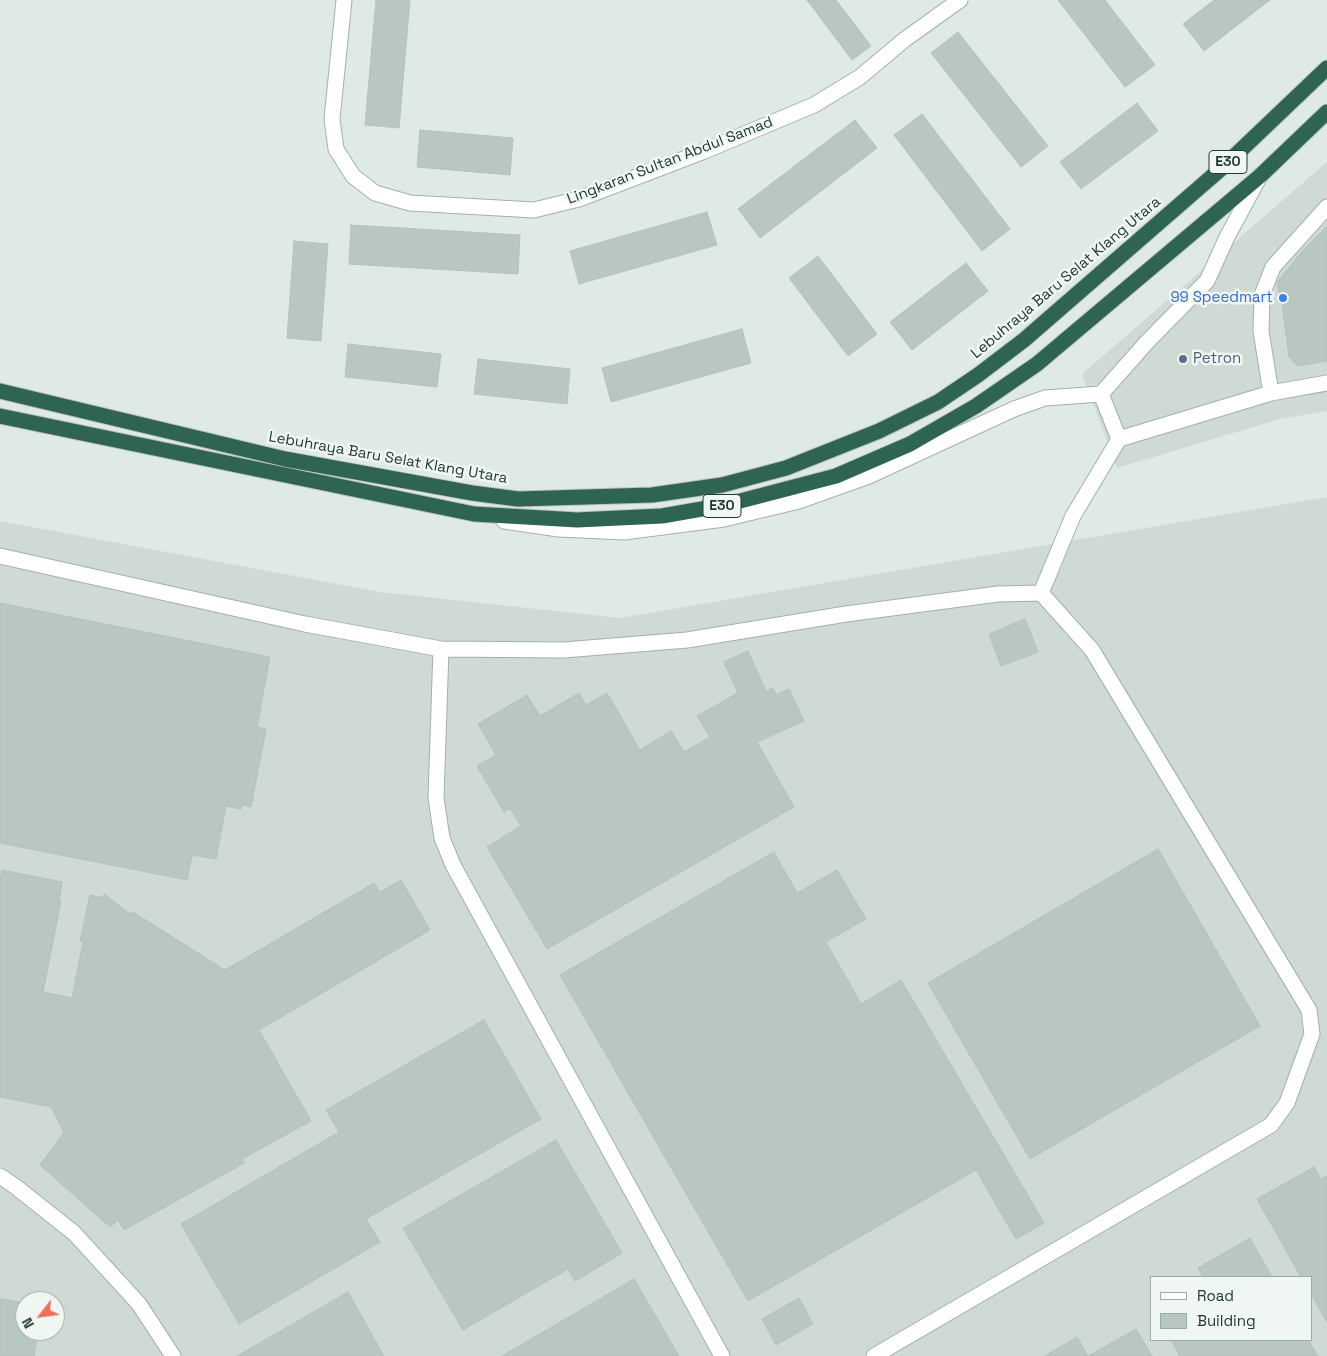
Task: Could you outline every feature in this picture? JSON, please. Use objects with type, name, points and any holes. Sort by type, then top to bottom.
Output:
[{"type":"highway","name":"Lebuhraya Baru Selat Klang Utara","points":[[0,392],[285,459],[518,499],[652,495],[722,485],[786,468],[839,448],[938,402],[962,386],[1024,340],[1119,258],[1223,167],[1327,68]]},
{"type":"highway","name":"E30","points":[[0,416],[474,514],[578,520],[662,516],[725,505],[844,472],[910,444],[976,406],[1037,364],[1260,176],[1327,112]]},
{"type":"street","name":"Lingkaran Sultan Abdul Samad","points":[[344,0],[332,119],[336,149],[352,176],[375,193],[410,203],[534,210],[579,199],[702,152],[814,105],[860,77],[904,40],[960,0]]},
{"type":"street","points":[[474,514],[512,523],[559,529],[624,532],[724,519],[799,501],[869,476],[1014,409],[1045,398],[1101,394],[1147,342],[1207,281],[1227,237],[1260,176]]},
{"type":"street","points":[[1271,392],[1261,332],[1262,295],[1273,267],[1327,207]]},
{"type":"street","points":[[1042,593],[1074,516],[1119,439],[1271,392],[1327,383]]},
{"type":"street","points":[[1101,394],[1119,439]]},
{"type":"street","points":[[0,556],[305,624],[441,649],[564,650],[687,640],[846,614],[998,594],[1042,593]]},
{"type":"street","points":[[874,1356],[1271,1125],[1287,1104],[1312,1034],[1309,1010],[1092,650],[1042,593]]},
{"type":"street","points":[[441,649],[436,798],[442,838],[453,865],[722,1356]]},
{"type":"street","points":[[0,1176],[74,1233],[139,1304],[172,1356]]},
{"type":"shaded area","points":[[1327,162],[1327,411],[1280,419],[1117,468],[1082,374]]},
{"type":"shaded area","points":[[1327,497],[1327,1356],[0,1356],[0,521],[380,592],[620,618]]},
{"type":"building","points":[[376,0],[410,0],[399,128],[365,125]]},
{"type":"building","points":[[807,0],[836,0],[871,46],[852,60]]},
{"type":"building","points":[[1058,0],[1105,0],[1155,65],[1125,87]]},
{"type":"building","points":[[1214,0],[1270,0],[1204,51],[1183,24]]},
{"type":"building","points":[[958,32],[1048,146],[1021,167],[931,53]]},
{"type":"building","points":[[1137,103],[1158,131],[1081,189],[1060,162]]},
{"type":"building","points":[[922,114],[1010,229],[982,251],[894,135]]},
{"type":"building","points":[[855,120],[877,148],[760,238],[738,209]]},
{"type":"building","points":[[420,130],[513,138],[510,175],[417,167]]},
{"type":"building","points":[[707,212],[717,245],[579,284],[570,251]]},
{"type":"building","points":[[351,225],[520,235],[518,274],[349,264]]},
{"type":"building","points":[[1327,226],[1327,361],[1298,366],[1289,357],[1282,303],[1277,282],[1305,248]]},
{"type":"building","points":[[294,241],[328,244],[321,341],[287,338]]},
{"type":"building","points":[[818,256],[877,334],[848,356],[789,278]]},
{"type":"building","points":[[966,263],[988,291],[912,350],[890,322]]},
{"type":"building","points":[[742,329],[751,363],[611,402],[602,368]]},
{"type":"building","points":[[348,344],[441,354],[437,387],[345,377]]},
{"type":"building","points":[[478,359],[570,369],[567,404],[474,394]]},
{"type":"building","points":[[0,603],[270,657],[257,727],[266,729],[251,807],[242,805],[241,809],[226,806],[216,859],[192,855],[187,880],[0,843]]},
{"type":"building","points":[[1025,619],[1038,652],[1001,666],[989,634]]},
{"type":"building","points":[[748,651],[766,691],[773,688],[776,695],[789,689],[804,721],[757,742],[794,807],[547,949],[487,847],[521,826],[510,808],[504,812],[477,766],[496,755],[478,724],[527,695],[540,716],[579,693],[586,705],[607,693],[640,750],[671,731],[684,752],[710,737],[697,716],[738,693],[724,662]]},
{"type":"building","points":[[1158,849],[1260,1026],[1030,1159],[928,983]]},
{"type":"building","points":[[774,852],[797,893],[837,870],[866,919],[826,942],[861,1004],[901,980],[1044,1223],[1016,1239],[976,1170],[748,1301],[560,975]]},
{"type":"building","points":[[2,870],[62,882],[59,901],[61,901],[43,992],[72,998],[83,942],[80,941],[90,895],[103,898],[104,894],[130,914],[133,912],[225,970],[374,883],[380,892],[401,880],[430,930],[259,1030],[311,1121],[242,1159],[244,1163],[124,1230],[118,1220],[110,1227],[40,1165],[64,1132],[51,1107],[0,1097],[0,881]]},
{"type":"building","points":[[484,1020],[541,1119],[366,1219],[380,1242],[239,1324],[181,1224],[339,1132],[326,1110]]},
{"type":"building","points":[[556,1140],[622,1253],[575,1281],[568,1269],[463,1330],[403,1228]]},
{"type":"building","points":[[1314,1167],[1321,1179],[1327,1176],[1327,1322],[1312,1296],[1312,1276],[1300,1276],[1257,1199]]},
{"type":"building","points":[[1250,1238],[1271,1276],[1202,1276],[1198,1268]]},
{"type":"building","points":[[634,1279],[679,1356],[502,1356]]},
{"type":"building","points":[[348,1292],[384,1356],[237,1356]]},
{"type":"building","points":[[799,1298],[813,1324],[776,1345],[762,1319]]},
{"type":"building","points":[[0,1299],[15,1301],[15,1341],[36,1341],[34,1356],[0,1356]]},
{"type":"building","points":[[1136,1329],[1152,1356],[1088,1356]]},
{"type":"building","points":[[1077,1337],[1088,1356],[1045,1356]]},
{"type":"building","points":[[1172,1341],[1309,1341],[1318,1356],[1180,1356]]},
{"type":"place","name":"99 Speedmart","points":[[1283,298]]},
{"type":"place","name":"Petron","points":[[1183,359]]}]
